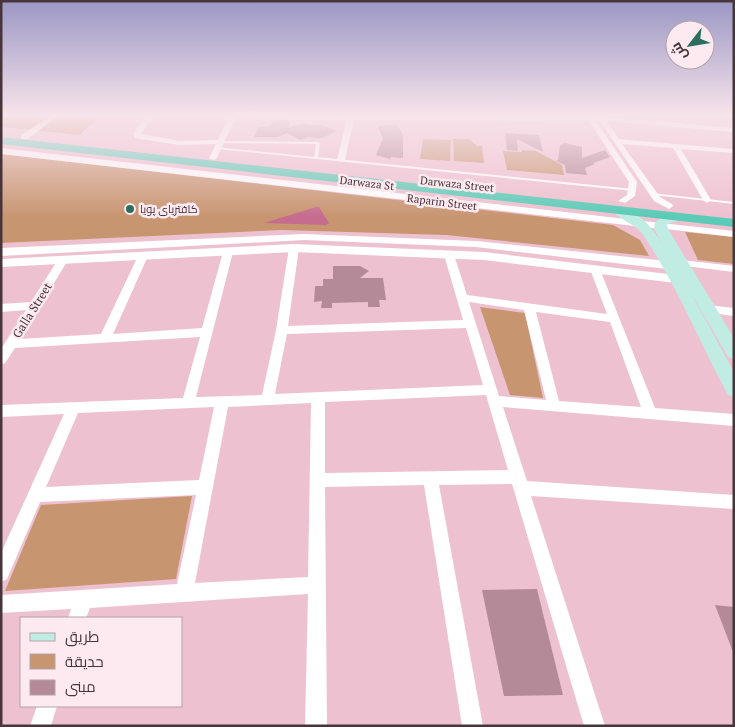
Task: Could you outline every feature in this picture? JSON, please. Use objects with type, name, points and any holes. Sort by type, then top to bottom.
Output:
[{"type":"highway","name":"Darwaza St","points":[[87,149],[673,212],[734,223]]},
{"type":"highway","points":[[217,149],[375,179]]},
{"type":"highway","points":[[673,212],[734,214]]},
{"type":"main road","points":[[620,206],[654,230],[674,264],[708,309],[734,353]]},
{"type":"main road","points":[[654,230],[673,212]]},
{"type":"main road","points":[[674,264],[676,279],[734,390]]},
{"type":"street","points":[[341,160],[344,149]]},
{"type":"street","points":[[614,149],[633,182],[634,190],[631,196],[620,206]]},
{"type":"street","points":[[623,149],[654,194],[673,212]]},
{"type":"street","points":[[678,149],[707,200]]},
{"type":"street","points":[[704,149],[733,152]]},
{"type":"street","name":"Raparin Street","points":[[1,150],[654,230],[734,234]]},
{"type":"street","points":[[1,252],[304,237],[734,269]]},
{"type":"street","points":[[267,400],[282,330],[294,248]]},
{"type":"street","points":[[1,263],[294,248],[449,254],[476,250],[595,269],[676,279]]},
{"type":"street","points":[[188,403],[228,252]]},
{"type":"street","points":[[449,254],[595,726]]},
{"type":"street","points":[[105,338],[143,256]]},
{"type":"street","name":"Galla Street","points":[[1,360],[63,260]]},
{"type":"street","points":[[595,269],[650,413]]},
{"type":"street","points":[[463,298],[614,319]]},
{"type":"street","points":[[1,308],[34,306]]},
{"type":"street","points":[[529,307],[554,406]]},
{"type":"street","points":[[708,309],[734,312]]},
{"type":"street","points":[[282,330],[471,324]]},
{"type":"street","points":[[11,344],[206,332]]},
{"type":"street","points":[[1,411],[318,398],[493,396],[554,406],[734,420]]},
{"type":"street","points":[[316,726],[318,398]]},
{"type":"street","points":[[184,593],[222,402]]},
{"type":"street","points":[[1,573],[73,408]]},
{"type":"street","points":[[318,480],[430,478],[519,482],[734,502]]},
{"type":"street","points":[[430,478],[474,726]]},
{"type":"street","points":[[35,495],[205,487]]},
{"type":"street","points":[[1,604],[317,585]]},
{"type":"street","points":[[77,617],[84,599]]},
{"type":"street","points":[[40,726],[47,707]]},
{"type":"lane","points":[[217,149],[634,190]]},
{"type":"lane","points":[[284,155],[285,149]]},
{"type":"lane","points":[[316,158],[317,149]]},
{"type":"lane","points":[[654,194],[734,203]]},
{"type":"green space","points":[[422,149],[451,149],[450,161],[420,159]]},
{"type":"green space","points":[[453,149],[482,149],[484,163],[454,161]]},
{"type":"green space","points":[[522,150],[536,151],[562,165],[564,175],[507,170],[503,151],[522,152]]},
{"type":"green space","points":[[1,154],[613,225],[640,240],[649,256],[446,235],[282,230],[1,243]]},
{"type":"green space","points":[[685,232],[734,237],[734,264],[698,260]]},
{"type":"green space","points":[[480,307],[525,313],[543,398],[510,395]]},
{"type":"green space","points":[[192,496],[176,579],[5,591],[41,505]]},
{"type":"shaded area","points":[[319,207],[329,223],[326,225],[264,223]]},
{"type":"building","points":[[379,149],[403,149],[403,158],[391,157],[390,159],[376,155]]},
{"type":"building","points":[[518,149],[518,151],[507,150]]},
{"type":"building","points":[[559,149],[582,149],[582,158],[605,150],[610,157],[585,168],[587,175],[566,173],[565,165],[556,161],[558,160]]},
{"type":"building","points":[[333,266],[360,266],[369,271],[360,278],[383,278],[386,300],[379,300],[380,307],[368,307],[368,302],[332,303],[332,308],[321,308],[322,301],[314,302],[315,286],[323,286],[323,279],[333,279]]},
{"type":"building","points":[[537,589],[563,695],[504,696],[482,590]]},
{"type":"building","points":[[715,605],[734,607],[734,652],[733,652]]},
{"type":"place","name":"کافتریای پویا","points":[[130,209]]}]
